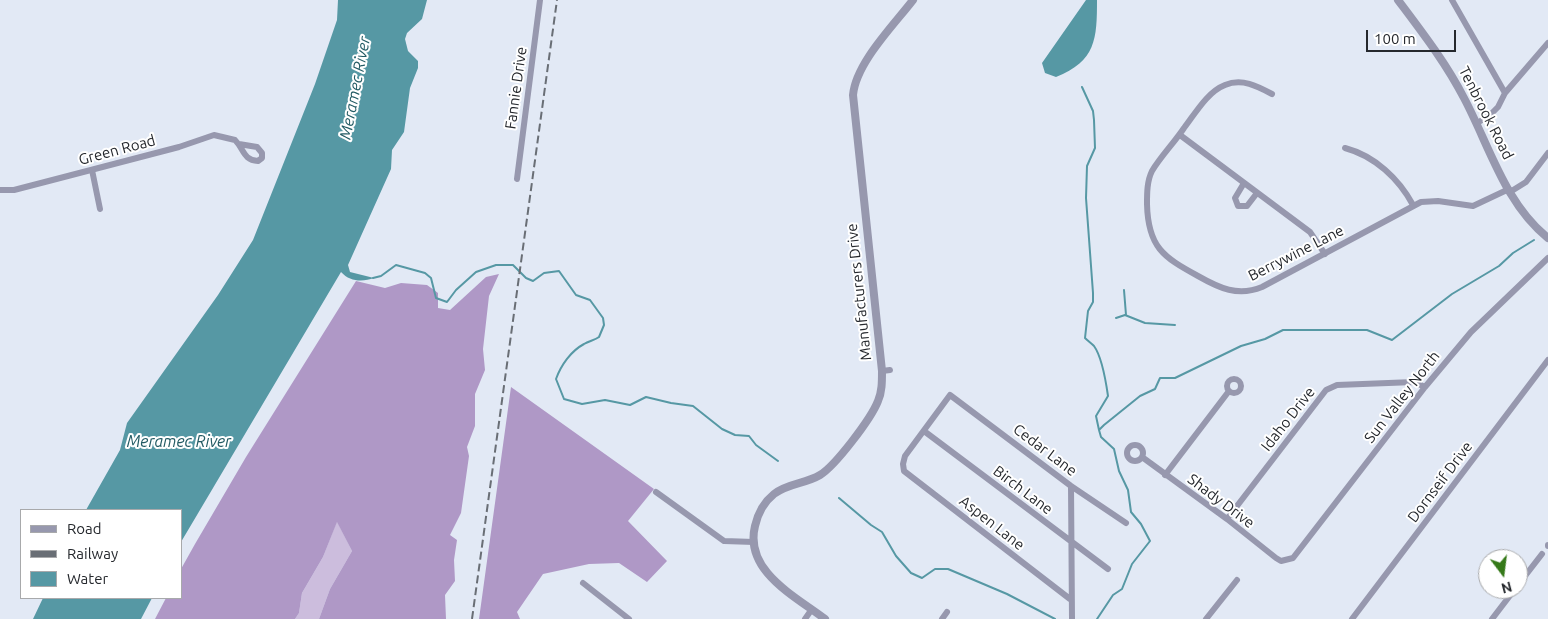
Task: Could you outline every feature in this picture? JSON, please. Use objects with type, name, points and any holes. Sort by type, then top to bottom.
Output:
[{"type":"street","name":"Fannie Drive","points":[[517,179],[540,0]]},
{"type":"street","name":"Manufacturers Drive","points":[[754,542],[757,519],[768,500],[782,489],[812,479],[825,472],[863,425],[879,398],[886,371],[852,95],[855,82],[862,68],[912,0]]},
{"type":"street","name":"Tenbrook Road","points":[[1398,0],[1451,74],[1510,191],[1528,218],[1548,238]]},
{"type":"street","points":[[1452,0],[1504,93]]},
{"type":"street","points":[[1477,123],[1498,108],[1504,93],[1548,43]]},
{"type":"street","name":"Berrywine Lane","points":[[1272,94],[1249,83],[1226,84],[1210,95],[1152,171],[1148,184],[1149,226],[1156,245],[1165,256],[1217,286],[1242,292],[1262,287],[1413,205],[1430,201],[1473,206],[1510,191],[1526,182],[1548,152]]},
{"type":"street","name":"Green Road","points":[[0,190],[14,190],[92,170],[179,147],[214,135],[235,140],[239,144]]},
{"type":"street","points":[[1180,135],[1310,232],[1325,254]]},
{"type":"street","points":[[1346,148],[1364,155],[1396,178],[1413,205]]},
{"type":"street","points":[[92,170],[100,209]]},
{"type":"street","points":[[1244,183],[1235,196],[1238,206],[1247,206],[1257,193]]},
{"type":"street","name":"Sun Valley North","points":[[1287,561],[1293,558],[1425,387],[1471,332],[1548,258]]},
{"type":"street","name":"Dornseif Drive","points":[[1352,619],[1548,360]]},
{"type":"street","name":"Idaho Drive","points":[[1227,518],[1326,390],[1337,386],[1405,383],[1419,383],[1425,387]]},
{"type":"street","points":[[1165,475],[1229,391]]},
{"type":"street","name":"Cedar Lane","points":[[924,431],[950,395],[1071,486],[1126,523]]},
{"type":"street","name":"Aspen Lane","points":[[924,431],[905,456],[904,471],[1070,599]]},
{"type":"street","name":"Birch Lane","points":[[924,431],[1108,569]]},
{"type":"street","name":"Shady Drive","points":[[1142,457],[1227,518],[1276,558],[1287,561]]},
{"type":"street","points":[[1071,486],[1070,599],[1072,619]]},
{"type":"street","points":[[656,492],[721,540],[734,543],[754,542],[758,560],[767,574],[825,619]]},
{"type":"street","points":[[1528,572],[1542,554]]},
{"type":"street","points":[[1206,619],[1237,580]]},
{"type":"street","points":[[583,582],[629,619]]},
{"type":"street","points":[[1492,619],[1507,599]]},
{"type":"street","points":[[805,619],[812,609]]},
{"type":"street","points":[[942,619],[947,612]]},
{"type":"shaded area","points":[[499,274],[489,296],[483,349],[485,370],[475,394],[475,426],[467,447],[469,456],[461,513],[450,535],[457,540],[454,560],[455,581],[445,595],[446,619],[319,619],[330,589],[352,551],[337,522],[323,557],[302,593],[299,613],[295,619],[155,619],[165,599],[182,599],[182,567],[246,457],[356,281],[385,288],[401,283],[427,285],[438,293],[438,308],[450,310],[486,277]]},
{"type":"shaded area","points":[[511,387],[654,489],[628,521],[667,561],[647,582],[619,563],[589,564],[543,574],[517,612],[520,619],[479,619]]},
{"type":"shaded area","points":[[337,521],[352,551],[330,589],[319,619],[295,619],[299,613],[302,593],[323,557]]},
{"type":"water","name":"Meramec River","points":[[338,0],[427,0],[422,19],[407,33],[405,39],[408,51],[418,61],[418,68],[410,88],[404,132],[392,150],[391,169],[348,265],[350,272],[374,278],[357,280],[348,278],[341,272],[182,540],[182,509],[87,509],[120,450],[127,423],[218,295],[253,240],[315,84],[337,20]]},
{"type":"water","points":[[1086,0],[1097,0],[1095,37],[1087,56],[1069,71],[1056,77],[1045,73],[1042,63]]},
{"type":"water","points":[[43,599],[151,599],[141,619],[33,619]]},
{"type":"waterway","points":[[1082,87],[1093,111],[1095,148],[1087,166],[1086,198],[1093,302],[1088,311],[1085,338],[1094,346],[1099,356],[1108,396],[1096,416],[1099,430]]},
{"type":"waterway","points":[[1097,619],[1113,595],[1122,589],[1132,564],[1150,541],[1141,524],[1131,512],[1128,490],[1119,471],[1114,449],[1101,437],[1099,430],[1104,425],[1140,396],[1155,389],[1160,378],[1175,378],[1241,346],[1265,339],[1283,330],[1367,330],[1392,340],[1452,294],[1499,266],[1513,253],[1534,240]]},
{"type":"waterway","points":[[373,278],[381,276],[396,265],[425,273],[431,278],[436,298],[447,302],[456,290],[476,272],[496,265],[513,265],[526,278],[533,281],[544,273],[559,271],[576,295],[590,300],[603,318],[604,325],[599,337],[575,350],[561,369],[556,379],[564,399],[582,404],[605,400],[630,405],[646,397],[693,406],[722,429],[735,435],[749,436],[756,445],[778,461]]},
{"type":"waterway","points":[[1124,290],[1126,315]]},
{"type":"waterway","points":[[1116,318],[1125,315],[1145,323],[1175,325]]},
{"type":"waterway","points":[[839,498],[882,532],[896,556],[911,573],[922,578],[935,569],[948,569],[1007,594],[1055,619]]},
{"type":"railway","points":[[472,619],[557,0]]}]
